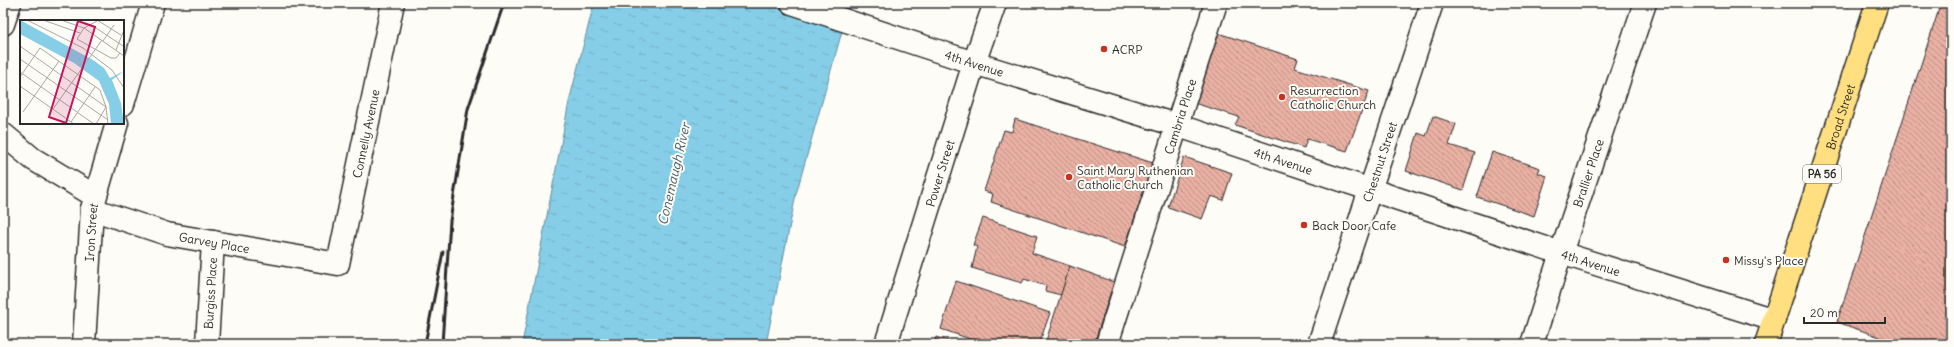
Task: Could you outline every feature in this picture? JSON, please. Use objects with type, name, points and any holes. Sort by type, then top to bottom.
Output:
[{"type":"highway","name":"Broad Street","points":[[1766,344],[1877,3]]},
{"type":"street","points":[[3,24],[10,3]]},
{"type":"street","points":[[124,101],[153,3]]},
{"type":"street","name":"Connelly Avenue","points":[[338,264],[393,3]]},
{"type":"street","name":"4th Avenue","points":[[792,3],[974,63],[1176,125],[1369,191],[1774,320]]},
{"type":"street","name":"Power Street","points":[[886,344],[974,63],[995,3]]},
{"type":"street","name":"Cambria Place","points":[[1107,344],[1216,3]]},
{"type":"street","name":"Chestnut Street","points":[[1319,344],[1432,3]]},
{"type":"street","name":"Brallier Place","points":[[1532,344],[1561,253],[1646,3]]},
{"type":"street","name":"Iron Street","points":[[84,344],[94,202],[117,124]]},
{"type":"street","name":"Garvey Place","points":[[3,134],[33,160],[94,202],[167,234],[338,264]]},
{"type":"street","name":"Burgiss Place","points":[[207,344],[213,242]]},
{"type":"water","name":"Conemaugh River","points":[[594,3],[850,3],[796,194],[766,344],[522,344],[569,102]]},
{"type":"building","points":[[1836,3],[1850,3],[1849,7]]},
{"type":"building","points":[[1941,3],[1951,3],[1951,344],[1900,344],[1837,322]]},
{"type":"building","name":"Resurrection Catholic Church","points":[[1218,33],[1298,59],[1295,68],[1369,91],[1347,151],[1307,139],[1304,148],[1235,125],[1239,117],[1194,103]]},
{"type":"building","points":[[1433,116],[1456,124],[1449,145],[1475,153],[1463,190],[1406,171],[1418,133],[1426,136]]},
{"type":"building","name":"Saint Mary Ruthenian Catholic Church","points":[[1015,119],[1153,163],[1125,247],[991,202],[993,194],[984,191],[1004,130],[1012,132]]},
{"type":"building","points":[[1492,152],[1540,168],[1538,173],[1547,176],[1534,216],[1477,197]]},
{"type":"building","points":[[1184,157],[1232,173],[1223,200],[1211,196],[1202,219],[1168,207]]},
{"type":"building","points":[[983,218],[1037,236],[1032,253],[1070,266],[1061,295],[1045,291],[1046,286],[1024,279],[1022,283],[972,268],[977,247],[973,245]]},
{"type":"building","points":[[1070,266],[1114,282],[1094,344],[1045,344]]},
{"type":"building","points":[[956,281],[1050,313],[1039,344],[984,344],[941,329]]},
{"type":"building","points":[[936,337],[957,344],[934,344]]},
{"type":"railway","points":[[442,344],[450,221],[468,109],[504,3]]},
{"type":"railway","points":[[425,344],[443,252]]},
{"type":"place","name":"ACRP","points":[[1104,49]]},
{"type":"place","name":"Resurrection Catholic Church","points":[[1282,97]]},
{"type":"place","name":"Saint Mary Ruthenian Catholic Church","points":[[1069,177]]},
{"type":"place","name":"Back Door Cafe","points":[[1304,225]]},
{"type":"place","name":"Missy's Place","points":[[1726,260]]}]
